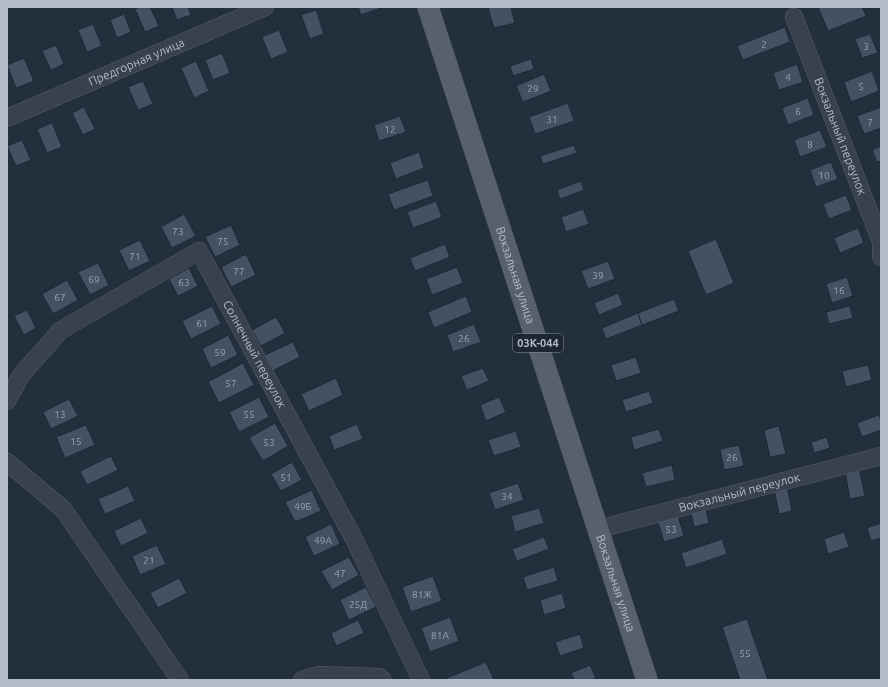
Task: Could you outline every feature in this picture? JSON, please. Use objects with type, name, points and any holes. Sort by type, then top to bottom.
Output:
[{"type":"main road","name":"Вокзальная улица","points":[[428,7],[647,680]]},
{"type":"street","name":"Предгорная улица","points":[[7,118],[265,7]]},
{"type":"street","name":"Вокзальный переулок","points":[[794,17],[880,242],[881,257]]},
{"type":"street","name":"Солнечный переулок","points":[[7,401],[21,374],[61,330],[199,252],[353,537],[421,680]]},
{"type":"street","name":"Вокзальный переулок","points":[[598,529],[881,456]]},
{"type":"street","points":[[7,462],[62,509],[180,680]]},
{"type":"street","points":[[302,680],[318,675],[378,677],[383,680]]},
{"type":"building","points":[[140,7],[150,7],[159,26],[145,32],[135,9]]},
{"type":"building","points":[[172,7],[188,7],[191,15],[177,20]]},
{"type":"building","points":[[358,7],[381,7],[381,8],[361,15]]},
{"type":"building","points":[[511,7],[515,23],[494,28],[488,8]]},
{"type":"building","points":[[818,7],[862,7],[866,16],[828,31]]},
{"type":"building","points":[[316,10],[324,34],[310,39],[301,15]]},
{"type":"building","points":[[124,14],[131,32],[117,38],[110,20]]},
{"type":"building","points":[[93,24],[102,46],[87,52],[78,30]]},
{"type":"building","points":[[785,27],[790,42],[743,60],[737,46]]},
{"type":"building","points":[[279,30],[288,52],[271,59],[262,37]]},
{"type":"building","points":[[870,34],[878,53],[862,58],[855,39]]},
{"type":"building","points":[[56,45],[64,64],[51,70],[42,51]]},
{"type":"building","points":[[222,53],[230,73],[213,80],[205,60]]},
{"type":"building","points":[[24,58],[34,81],[16,88],[7,65]]},
{"type":"building","points":[[531,59],[534,69],[513,76],[510,66]]},
{"type":"building","points":[[196,61],[209,91],[194,98],[181,68]]},
{"type":"building","points":[[797,64],[803,82],[779,90],[773,73]]},
{"type":"building","points":[[872,71],[879,91],[851,102],[844,82]]},
{"type":"building","points":[[544,74],[551,91],[523,102],[516,86]]},
{"type":"building","points":[[143,81],[153,104],[138,110],[128,87]]},
{"type":"building","points":[[808,98],[814,115],[788,125],[782,108]]},
{"type":"building","points":[[568,103],[574,121],[535,134],[529,117]]},
{"type":"building","points":[[84,107],[95,129],[83,135],[72,113]]},
{"type":"building","points":[[881,107],[881,128],[864,134],[857,116]]},
{"type":"building","points":[[400,116],[406,132],[379,141],[374,125]]},
{"type":"building","points":[[52,123],[62,147],[47,153],[37,129]]},
{"type":"building","points":[[820,130],[827,147],[800,157],[794,140]]},
{"type":"building","points":[[22,140],[31,160],[16,166],[7,146]]},
{"type":"building","points":[[574,145],[577,153],[543,164],[540,156]]},
{"type":"building","points":[[881,146],[881,161],[877,162],[872,150]]},
{"type":"building","points":[[419,152],[424,168],[396,179],[390,163]]},
{"type":"building","points":[[831,162],[838,179],[816,187],[810,170]]},
{"type":"building","points":[[428,180],[433,196],[394,210],[388,194]]},
{"type":"building","points":[[581,181],[584,190],[560,199],[557,190]]},
{"type":"building","points":[[846,195],[852,210],[829,219],[823,204]]},
{"type":"building","points":[[436,201],[442,217],[413,228],[407,212]]},
{"type":"building","points":[[583,209],[589,224],[566,232],[561,217]]},
{"type":"building","points":[[184,214],[196,236],[172,248],[161,227]]},
{"type":"building","points":[[231,225],[240,245],[215,257],[205,237]]},
{"type":"building","points":[[858,228],[864,243],[840,253],[834,238]]},
{"type":"building","points":[[716,239],[734,283],[706,295],[688,251]]},
{"type":"building","points":[[140,240],[150,261],[129,271],[119,250]]},
{"type":"building","points":[[445,244],[450,257],[415,271],[410,258]]},
{"type":"building","points":[[246,254],[256,275],[231,287],[221,267]]},
{"type":"building","points":[[608,261],[615,279],[588,289],[581,271]]},
{"type":"building","points":[[98,263],[109,285],[90,295],[78,272]]},
{"type":"building","points":[[457,267],[463,283],[432,295],[426,279]]},
{"type":"building","points":[[189,268],[198,286],[178,296],[169,279]]},
{"type":"building","points":[[847,277],[853,296],[832,303],[826,284]]},
{"type":"building","points":[[67,280],[78,300],[53,314],[42,294]]},
{"type":"building","points":[[618,293],[623,305],[599,315],[594,303]]},
{"type":"building","points":[[466,296],[472,312],[434,328],[428,312]]},
{"type":"building","points":[[674,299],[679,311],[642,325],[638,313]]},
{"type":"building","points":[[212,306],[221,324],[191,339],[182,321]]},
{"type":"building","points":[[850,306],[853,318],[829,324],[826,312]]},
{"type":"building","points":[[27,310],[36,328],[24,335],[14,316]]},
{"type":"building","points":[[638,313],[642,325],[606,339],[602,328]]},
{"type":"building","points":[[276,317],[285,333],[261,346],[252,330]]},
{"type":"building","points":[[474,324],[481,342],[453,352],[447,335]]},
{"type":"building","points":[[228,335],[238,355],[211,368],[202,349]]},
{"type":"building","points":[[293,342],[300,357],[272,371],[265,355]]},
{"type":"building","points":[[636,357],[641,373],[616,381],[611,365]]},
{"type":"building","points":[[243,363],[254,385],[219,403],[208,382]]},
{"type":"building","points":[[868,365],[872,380],[846,387],[842,371]]},
{"type":"building","points":[[483,368],[489,381],[467,390],[461,376]]},
{"type":"building","points":[[336,378],[343,395],[309,411],[301,394]]},
{"type":"building","points":[[649,391],[653,403],[626,412],[622,400]]},
{"type":"building","points":[[259,397],[269,417],[239,432],[229,412]]},
{"type":"building","points":[[499,397],[506,412],[486,421],[480,405]]},
{"type":"building","points":[[69,399],[78,416],[51,429],[43,412]]},
{"type":"building","points":[[879,415],[881,430],[862,437],[857,423]]},
{"type":"building","points":[[275,423],[288,446],[263,461],[249,438]]},
{"type":"building","points":[[357,424],[363,439],[334,450],[329,436]]},
{"type":"building","points":[[86,425],[95,445],[65,458],[56,437]]},
{"type":"building","points":[[779,426],[786,454],[770,457],[764,430]]},
{"type":"building","points":[[659,429],[663,441],[634,450],[631,437]]},
{"type":"building","points":[[516,431],[521,447],[494,456],[488,440]]},
{"type":"building","points":[[827,437],[830,448],[814,453],[811,442]]},
{"type":"building","points":[[739,445],[744,466],[724,470],[720,449]]},
{"type":"building","points":[[111,456],[118,470],[87,485],[80,471]]},
{"type":"building","points":[[292,462],[302,480],[281,491],[271,474]]},
{"type":"building","points":[[672,465],[675,480],[646,487],[642,473]]},
{"type":"building","points":[[859,469],[865,496],[850,499],[845,471]]},
{"type":"building","points":[[518,483],[524,500],[495,510],[489,493]]},
{"type":"building","points":[[128,486],[135,501],[105,514],[98,499]]},
{"type":"building","points":[[787,486],[792,511],[779,514],[774,489]]},
{"type":"building","points":[[312,490],[321,511],[295,522],[285,502]]},
{"type":"building","points":[[705,505],[709,523],[694,527],[690,509]]},
{"type":"building","points":[[539,508],[544,523],[515,532],[511,516]]},
{"type":"building","points":[[678,516],[684,536],[664,542],[658,522]]},
{"type":"building","points":[[141,518],[148,533],[121,546],[114,531]]},
{"type":"building","points":[[881,523],[881,538],[871,541],[867,528]]},
{"type":"building","points":[[331,524],[340,544],[314,556],[305,537]]},
{"type":"building","points":[[844,532],[849,547],[828,554],[824,539]]},
{"type":"building","points":[[544,537],[549,549],[517,561],[512,549]]},
{"type":"building","points":[[722,539],[727,554],[686,568],[681,553]]},
{"type":"building","points":[[157,545],[166,564],[140,575],[132,556]]},
{"type":"building","points":[[349,557],[359,575],[332,590],[321,571]]},
{"type":"building","points":[[554,567],[558,581],[527,590],[523,577]]},
{"type":"building","points":[[433,576],[442,601],[411,612],[402,587]]},
{"type":"building","points":[[179,578],[187,593],[158,608],[150,593]]},
{"type":"building","points":[[366,587],[376,607],[349,620],[340,600]]},
{"type":"building","points":[[562,593],[566,608],[544,615],[540,600]]},
{"type":"building","points":[[450,617],[459,641],[430,652],[421,628]]},
{"type":"building","points":[[747,619],[768,680],[740,680],[722,627]]},
{"type":"building","points":[[358,620],[364,633],[336,646],[331,633]]},
{"type":"building","points":[[580,634],[584,648],[560,656],[555,642]]},
{"type":"building","points":[[486,662],[494,680],[448,680],[447,678]]},
{"type":"building","points":[[590,665],[596,678],[592,680],[574,680],[571,673]]}]
